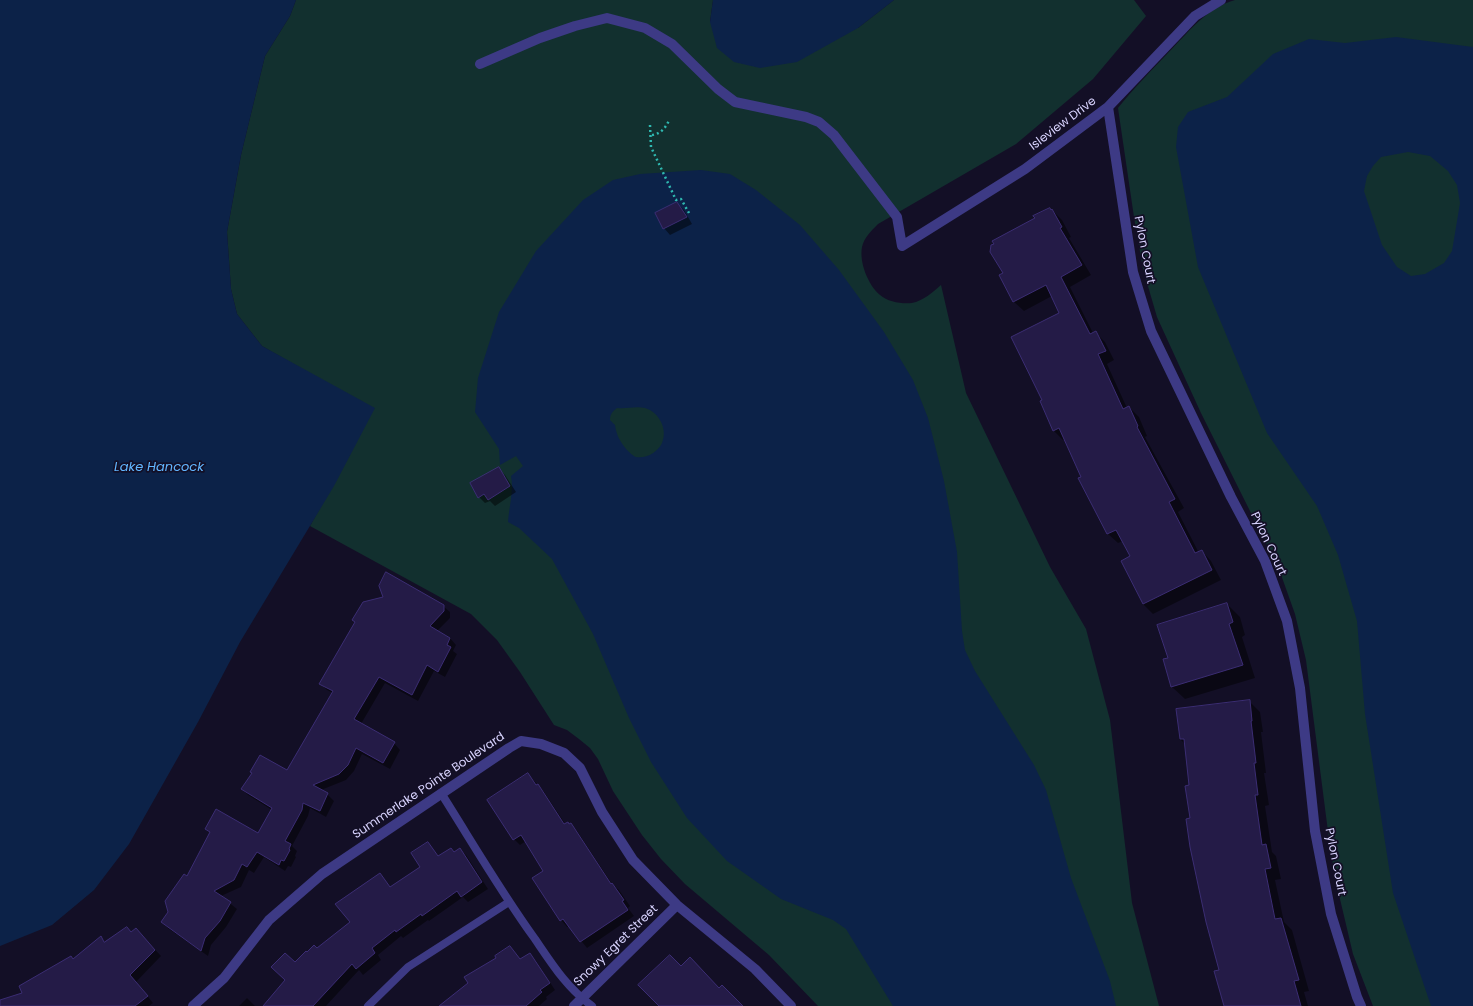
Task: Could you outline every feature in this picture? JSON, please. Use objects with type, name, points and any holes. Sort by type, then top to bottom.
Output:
[{"type":"street","name":"Isleview Drive","points":[[480,64],[540,38],[575,26],[607,18],[645,28],[672,44],[718,89],[735,102],[806,117],[819,122],[834,135],[897,217],[902,246],[1025,169],[1108,107],[1195,16],[1221,0]]},
{"type":"street","name":"Pylon Court","points":[[1108,107],[1133,272],[1151,331],[1231,497],[1265,561],[1287,621],[1300,688],[1315,830],[1332,914],[1361,1006]]},
{"type":"street","name":"Summerlake Pointe Boulevard","points":[[194,1006],[224,978],[270,920],[322,874],[441,793],[521,741],[541,744],[564,752],[580,768],[602,812],[633,860],[677,905],[755,969],[791,1006]]},
{"type":"street","name":"Snowy Egret Street","points":[[574,1006],[677,905]]},
{"type":"lane","points":[[441,793],[509,902],[564,981],[581,998],[592,1006]]},
{"type":"lane","points":[[368,1006],[408,967],[509,902]]},
{"type":"path","points":[[652,135],[664,129],[669,120]]},
{"type":"path","points":[[650,125],[652,135],[651,147],[659,166],[676,200],[681,198],[689,213]]},
{"type":"green space","points":[[296,0],[713,0],[710,22],[858,28],[894,0],[1134,0],[1146,16],[1093,79],[1016,144],[878,224],[864,241],[861,253],[863,266],[868,279],[876,291],[887,299],[903,303],[916,302],[928,296],[941,285],[966,393],[1050,567],[1086,629],[1110,720],[1132,903],[1159,1006],[818,1006],[769,955],[685,884],[661,859],[642,835],[613,791],[598,759],[590,748],[567,730],[554,725],[520,672],[497,640],[471,614],[310,526],[350,454],[309,373],[262,346],[237,314],[231,289],[227,232],[241,155],[265,56],[290,16]]},
{"type":"green space","points":[[1235,0],[1473,0],[1473,1006],[1373,1006],[1353,954],[1336,882],[1330,847],[1306,660],[1295,614],[1279,569],[1201,413],[1157,317],[1143,269],[1118,108],[1142,80],[1198,22],[1215,9]]},
{"type":"water","name":"Lake Hancock","points":[[0,0],[296,0],[290,16],[265,56],[241,155],[227,232],[231,289],[237,314],[262,346],[375,408],[334,486],[240,642],[198,722],[129,844],[94,890],[52,925],[0,946]]},
{"type":"water","points":[[713,0],[894,0],[858,28],[797,62],[760,68],[734,62],[717,48],[710,22]]},
{"type":"water","points":[[1396,37],[1473,47],[1473,1006],[1431,1006],[1393,893],[1365,714],[1357,621],[1338,555],[1317,506],[1267,433],[1198,267],[1176,147],[1178,127],[1188,112],[1227,97],[1273,54],[1309,39],[1345,43]],"holes":[[[1408,152],[1430,156],[1448,171],[1457,185],[1460,203],[1452,251],[1444,263],[1425,274],[1411,276],[1397,267],[1382,245],[1364,191],[1367,176],[1381,157]]]},
{"type":"water","points":[[701,170],[730,174],[756,190],[800,225],[839,270],[884,332],[913,380],[928,418],[944,481],[957,552],[962,631],[965,650],[975,671],[1034,765],[1046,790],[1071,878],[1110,981],[1116,1006],[893,1006],[846,929],[833,920],[781,899],[727,861],[687,818],[651,762],[629,718],[593,634],[552,559],[519,528],[508,522],[512,493],[511,476],[523,466],[516,456],[500,465],[499,449],[475,412],[478,378],[499,312],[536,251],[583,200],[613,180],[640,174]],"holes":[[[617,408],[645,408],[650,410],[658,417],[663,427],[664,438],[655,452],[648,456],[636,457],[631,454],[620,441],[615,425],[610,420],[613,412]]]},
{"type":"building","points":[[677,202],[687,217],[663,229],[655,213]]},
{"type":"building","points":[[1050,208],[1051,210],[1052,209],[1062,227],[1060,228],[1082,265],[1061,277],[1090,334],[1096,331],[1106,351],[1098,354],[1123,409],[1129,406],[1138,426],[1137,427],[1175,499],[1169,502],[1195,553],[1202,550],[1212,570],[1143,604],[1121,561],[1130,556],[1116,530],[1107,534],[1078,478],[1081,477],[1059,428],[1053,431],[1040,401],[1042,400],[1011,337],[1059,313],[1046,285],[1013,302],[999,275],[1003,273],[990,252],[991,245],[994,244],[992,241],[1035,218],[1033,216]]},
{"type":"building","points":[[499,467],[510,486],[488,500],[484,494],[478,498],[470,483]]},
{"type":"building","points":[[386,572],[444,605],[444,611],[430,626],[450,638],[447,645],[451,647],[438,672],[427,665],[412,695],[379,677],[354,719],[395,742],[383,763],[356,748],[348,765],[339,774],[313,785],[328,793],[320,811],[303,803],[302,810],[285,841],[291,844],[290,850],[284,861],[281,860],[279,865],[257,852],[247,867],[242,864],[234,880],[214,891],[231,902],[220,921],[205,938],[201,951],[161,922],[168,912],[165,901],[184,874],[187,876],[210,832],[205,829],[216,809],[258,833],[272,808],[241,789],[252,773],[250,772],[260,755],[287,770],[333,691],[319,684],[355,622],[352,620],[363,602],[383,597],[379,586]]},
{"type":"building","points":[[1227,603],[1233,622],[1229,624],[1243,665],[1171,687],[1163,659],[1168,658],[1157,625]]},
{"type":"building","points":[[1250,700],[1256,763],[1254,763],[1258,795],[1255,795],[1262,845],[1266,844],[1271,868],[1265,869],[1275,919],[1281,918],[1299,980],[1294,981],[1301,1006],[1224,1006],[1214,971],[1219,970],[1206,922],[1190,847],[1186,819],[1190,818],[1185,786],[1189,785],[1184,739],[1180,739],[1176,709]]},
{"type":"building","points":[[528,773],[536,785],[538,784],[564,824],[568,822],[569,824],[571,823],[611,884],[612,883],[624,900],[622,901],[628,910],[580,942],[563,919],[560,921],[532,878],[543,871],[521,835],[513,840],[487,800]]},
{"type":"building","points":[[428,842],[438,856],[451,848],[454,852],[460,848],[482,882],[461,897],[457,891],[422,916],[421,914],[396,932],[395,930],[372,948],[375,953],[356,969],[352,964],[313,1006],[263,1006],[285,980],[271,967],[285,953],[295,962],[314,945],[317,948],[350,922],[335,904],[380,873],[390,887],[420,867],[411,853]]},
{"type":"building","points":[[127,927],[131,932],[136,928],[155,950],[130,975],[148,996],[135,1006],[0,1006],[0,1000],[22,993],[19,986],[71,956],[73,959],[101,936],[104,942]]},
{"type":"building","points":[[510,946],[520,959],[530,953],[550,983],[540,990],[542,992],[526,1006],[439,1006],[468,983],[464,977],[496,958],[495,956]]},
{"type":"building","points":[[670,955],[681,966],[690,957],[719,988],[722,985],[743,1006],[659,1006],[638,985]]}]
